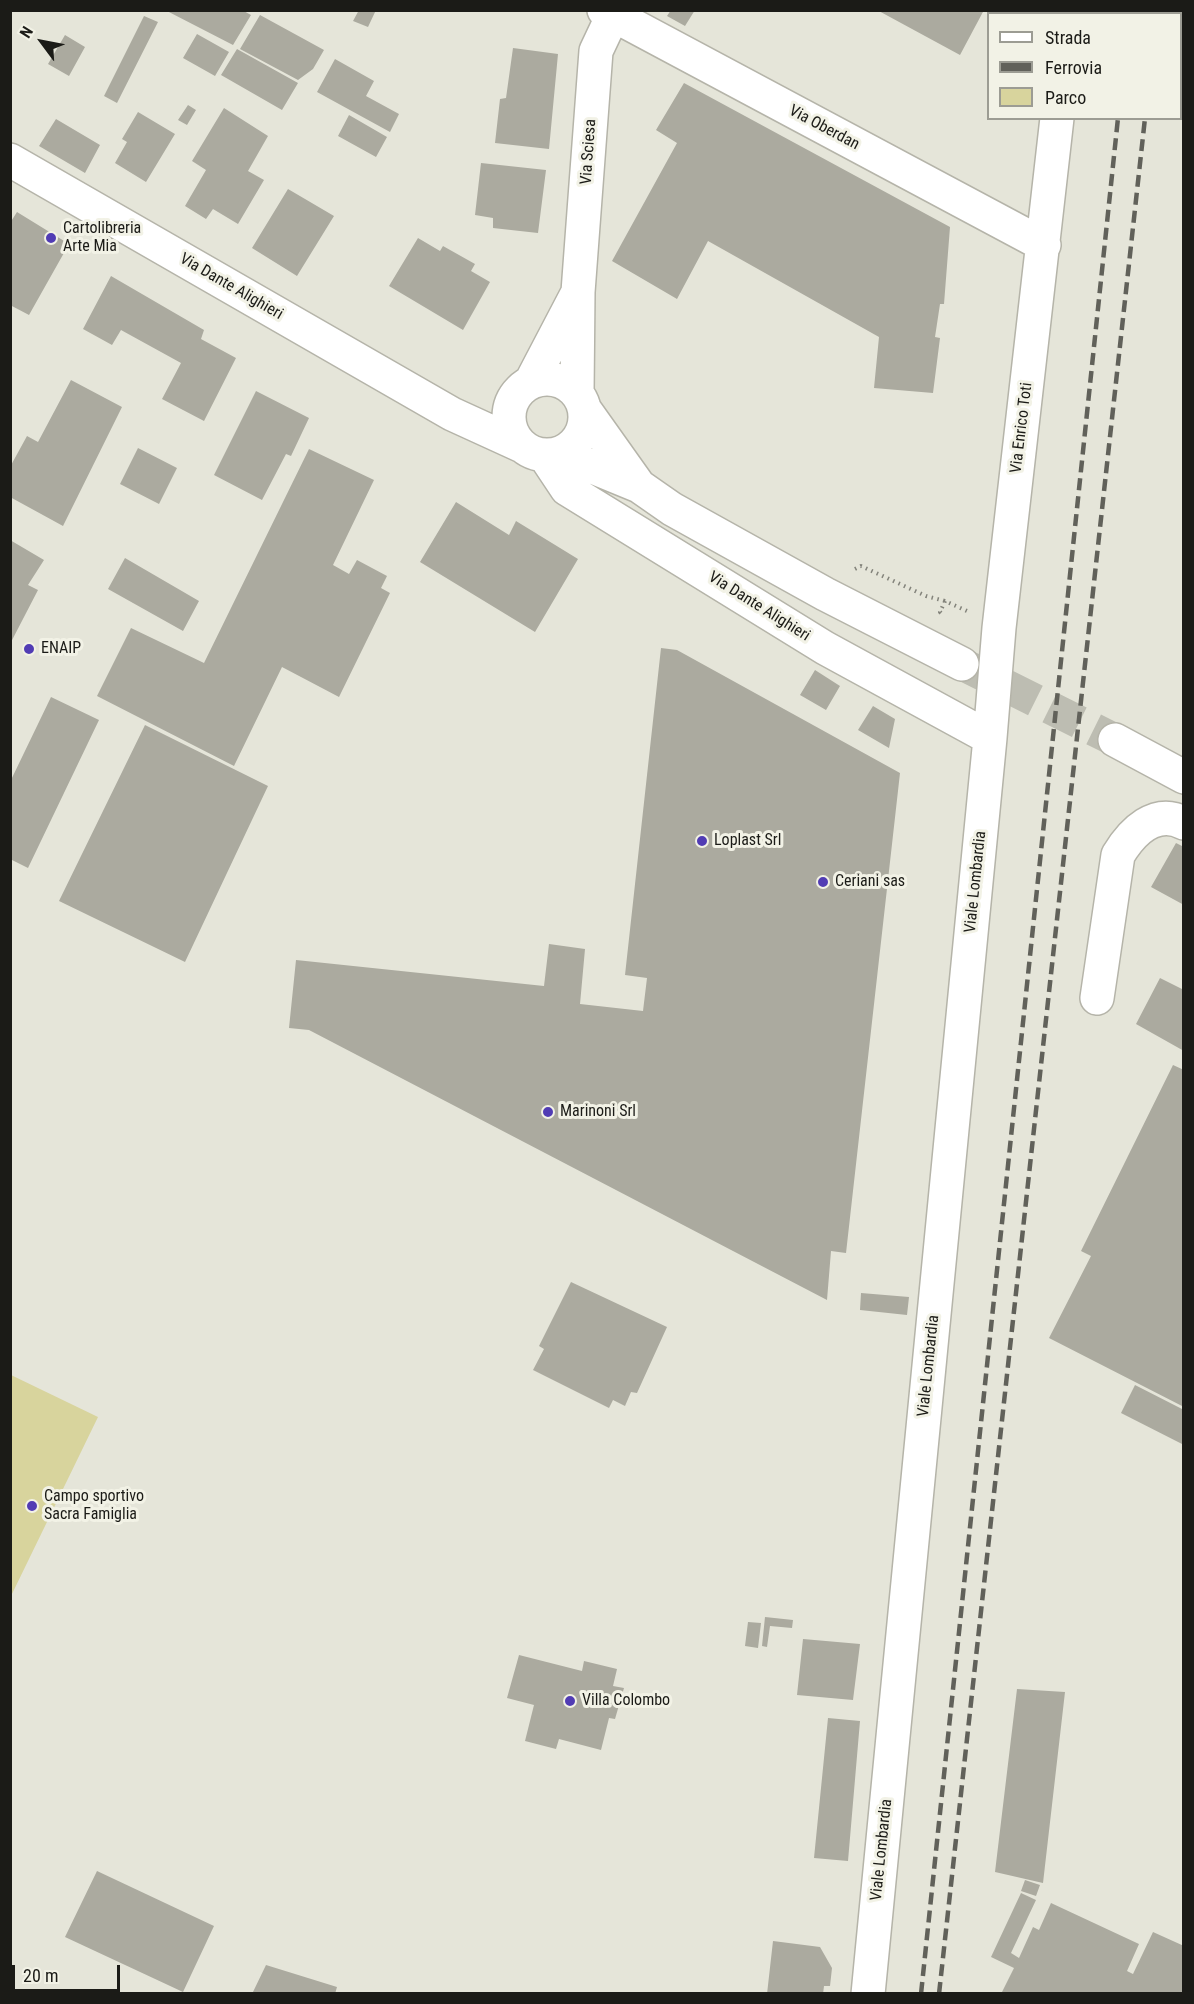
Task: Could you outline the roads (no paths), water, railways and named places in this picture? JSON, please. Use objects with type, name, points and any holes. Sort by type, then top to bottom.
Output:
[{"type":"street","name":"Via Oberdan","points":[[608,13],[1044,245]]},
{"type":"street","name":"Via Sciesa","points":[[581,401],[578,292],[596,51],[608,13]]},
{"type":"street","name":"Via Enrico Toti","points":[[990,738],[999,628],[1057,120]]},
{"type":"street","name":"Via Dante Alighieri","points":[[10,160],[452,414],[543,452],[639,486],[672,509],[825,594],[962,664]]},
{"type":"street","name":"Via Sciesa","points":[[526,386],[578,292]]},
{"type":"street","name":"Via Dante Alighieri","points":[[452,414],[543,379],[568,384],[639,486]]},
{"type":"street","name":"Via Dante Alighieri","points":[[526,386],[513,400],[509,412],[514,437],[543,452],[567,489],[825,648],[990,738]]},
{"type":"street","points":[[543,452],[570,448],[584,431],[586,421],[581,401]]},
{"type":"street","name":"Viale Lombardia","points":[[868,1994],[990,738]]},
{"type":"street","points":[[1115,740],[1184,777]]},
{"type":"street","points":[[1097,998],[1118,855],[1141,826],[1157,818],[1176,819],[1184,823]]},
{"type":"tunnel","points":[[962,664],[1115,740]]},
{"type":"railway","points":[[921,1994],[1118,120]]},
{"type":"railway","points":[[939,1994],[1145,120]]},
{"type":"place","name":"Cartolibreria Arte Mia","points":[[51,238]]},
{"type":"place","name":"ENAIP","points":[[29,649]]},
{"type":"place","name":"Loplast Srl","points":[[702,841]]},
{"type":"place","name":"Ceriani sas","points":[[823,882]]},
{"type":"place","name":"Marinoni Srl","points":[[548,1112]]},
{"type":"place","name":"Campo sportivo Sacra Famiglia","points":[[32,1506]]},
{"type":"place","name":"Villa Colombo","points":[[570,1701]]}]
